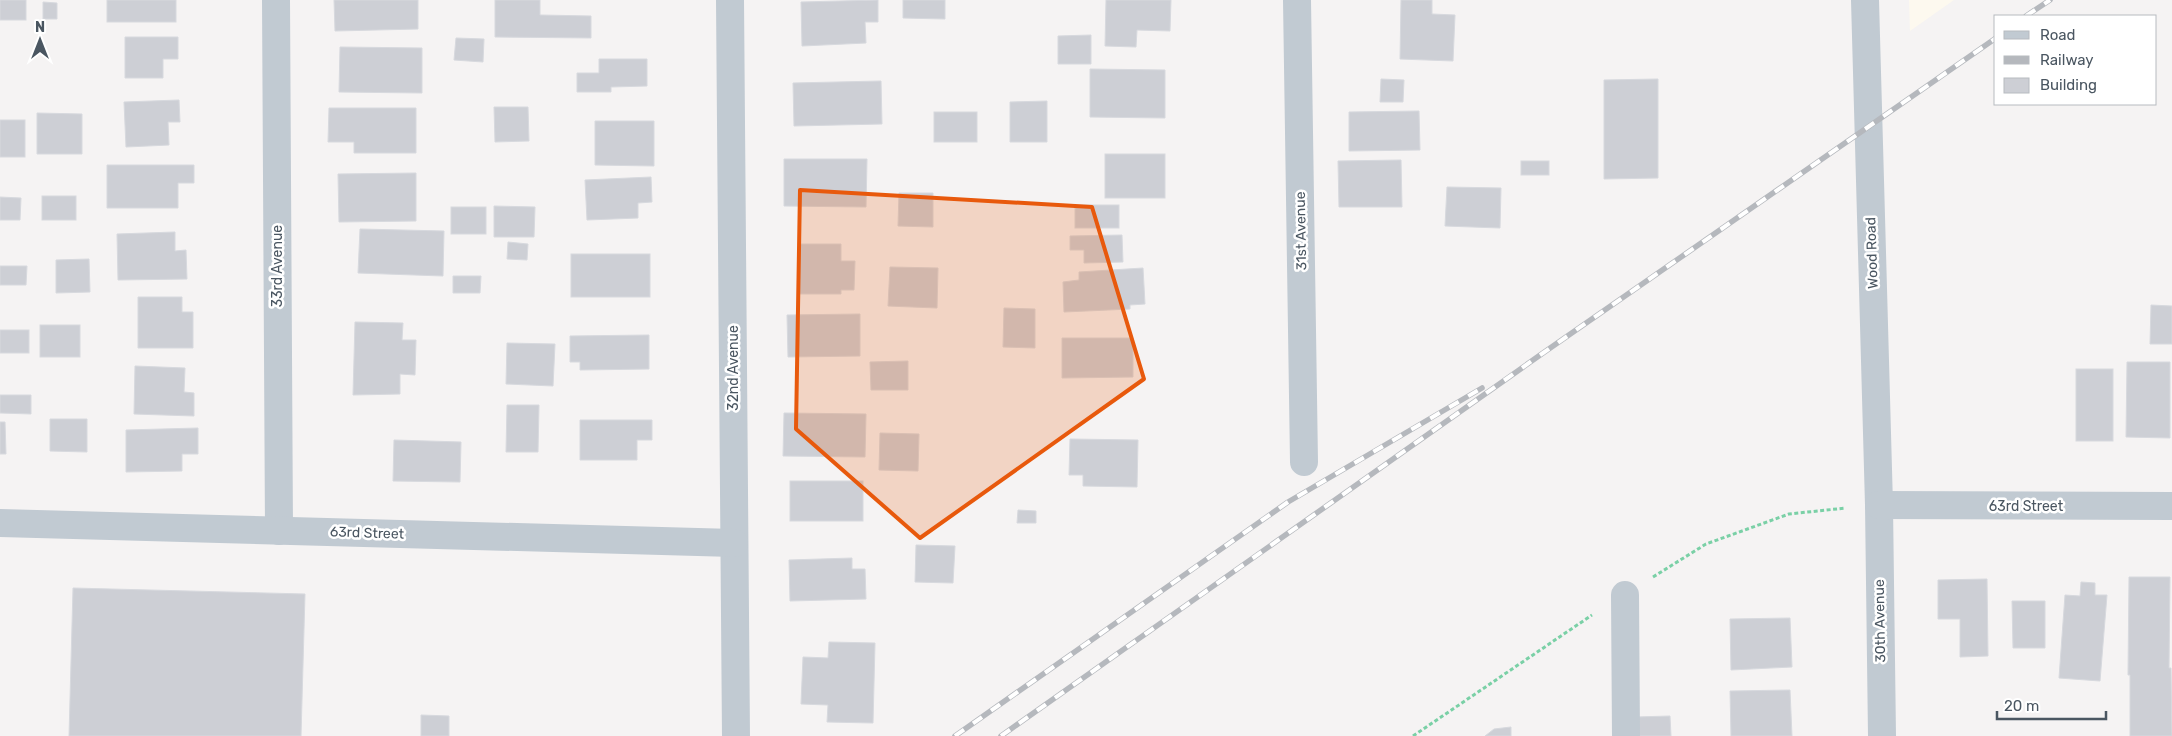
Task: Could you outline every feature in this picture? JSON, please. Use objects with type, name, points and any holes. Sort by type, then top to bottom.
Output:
[{"type":"street","name":"33rd Avenue","points":[[276,0],[279,531]]},
{"type":"street","name":"32nd Avenue","points":[[730,0],[736,736]]},
{"type":"street","name":"31st Avenue","points":[[1297,0],[1304,462]]},
{"type":"street","name":"Wood Road","points":[[1865,0],[1879,505]]},
{"type":"street","name":"63rd Street","points":[[1879,505],[2172,506]]},
{"type":"street","name":"30th Avenue","points":[[1879,505],[1882,736]]},
{"type":"street","name":"63rd Street","points":[[0,523],[734,543]]},
{"type":"street","points":[[1625,595],[1626,736]]},
{"type":"highlighted area","points":[[800,190],[1092,207],[1144,379],[920,538],[796,429]]},
{"type":"shaded area","points":[[1909,0],[1954,0],[1910,31]]},
{"type":"building","points":[[0,0],[26,0],[26,20],[0,20]]},
{"type":"building","points":[[107,0],[176,0],[176,22],[107,22]]},
{"type":"building","points":[[334,0],[418,0],[418,29],[335,31]]},
{"type":"building","points":[[495,0],[540,0],[540,15],[591,16],[591,38],[495,37]]},
{"type":"building","points":[[878,0],[878,22],[865,22],[866,43],[802,46],[801,2]]},
{"type":"building","points":[[903,0],[945,0],[945,19],[903,18]]},
{"type":"building","points":[[1106,0],[1171,0],[1170,31],[1137,30],[1136,47],[1105,46]]},
{"type":"building","points":[[1401,0],[1432,0],[1432,14],[1455,15],[1453,61],[1400,59]]},
{"type":"building","points":[[43,2],[57,3],[57,19],[43,19]]},
{"type":"building","points":[[1091,35],[1091,64],[1058,64],[1058,36]]},
{"type":"building","points":[[125,37],[178,37],[178,59],[163,59],[163,78],[125,78]]},
{"type":"building","points":[[456,38],[484,39],[483,62],[454,60]]},
{"type":"building","points":[[340,47],[422,48],[422,93],[339,92]]},
{"type":"building","points":[[599,59],[647,59],[647,86],[611,87],[611,92],[577,92],[577,73],[599,73]]},
{"type":"building","points":[[1090,69],[1165,70],[1165,118],[1090,117]]},
{"type":"building","points":[[1381,79],[1404,80],[1403,102],[1380,102]]},
{"type":"building","points":[[1658,79],[1658,178],[1604,179],[1604,80]]},
{"type":"building","points":[[881,81],[882,124],[794,126],[793,83]]},
{"type":"building","points":[[179,100],[180,122],[168,122],[169,145],[126,147],[124,102]]},
{"type":"building","points":[[1047,101],[1047,142],[1010,142],[1010,102]]},
{"type":"building","points":[[494,107],[528,107],[529,141],[495,142]]},
{"type":"building","points":[[329,108],[416,108],[416,153],[354,153],[354,142],[328,142]]},
{"type":"building","points":[[1419,111],[1420,150],[1349,151],[1349,112]]},
{"type":"building","points":[[934,112],[977,112],[977,142],[934,142]]},
{"type":"building","points":[[37,113],[82,114],[82,154],[37,154]]},
{"type":"building","points":[[0,120],[25,120],[25,157],[0,157]]},
{"type":"building","points":[[595,121],[654,121],[654,166],[595,165]]},
{"type":"building","points":[[1105,154],[1165,154],[1165,198],[1105,198]]},
{"type":"building","points":[[784,159],[867,159],[866,207],[784,206]]},
{"type":"building","points":[[1401,160],[1402,207],[1339,207],[1338,161]]},
{"type":"building","points":[[1521,161],[1549,161],[1549,175],[1521,175]]},
{"type":"building","points":[[107,165],[194,165],[194,183],[178,183],[178,208],[107,208]]},
{"type":"building","points":[[416,173],[416,221],[339,222],[338,174]]},
{"type":"building","points":[[651,177],[652,202],[638,203],[638,218],[587,220],[585,180]]},
{"type":"building","points":[[1447,187],[1501,188],[1500,228],[1445,226]]},
{"type":"building","points":[[899,193],[933,193],[933,227],[898,226]]},
{"type":"building","points":[[42,196],[76,196],[76,220],[42,220]]},
{"type":"building","points":[[0,197],[21,198],[20,220],[0,220]]},
{"type":"building","points":[[1075,205],[1119,205],[1119,228],[1075,228]]},
{"type":"building","points":[[494,206],[535,207],[534,237],[494,237]]},
{"type":"building","points":[[451,207],[486,207],[486,234],[451,234]]},
{"type":"building","points":[[360,229],[444,231],[443,276],[358,273]]},
{"type":"building","points":[[175,232],[175,251],[186,250],[187,279],[118,280],[117,234]]},
{"type":"building","points":[[1122,235],[1123,262],[1084,263],[1084,250],[1070,250],[1070,236]]},
{"type":"building","points":[[508,242],[528,244],[527,260],[507,259]]},
{"type":"building","points":[[799,244],[841,244],[841,261],[855,261],[854,290],[841,290],[841,294],[798,294]]},
{"type":"building","points":[[571,254],[650,254],[650,297],[571,297]]},
{"type":"building","points":[[89,259],[90,292],[56,293],[56,260]]},
{"type":"building","points":[[0,266],[27,266],[26,285],[0,285]]},
{"type":"building","points":[[890,267],[938,268],[937,308],[888,306]]},
{"type":"building","points":[[1143,268],[1145,304],[1130,305],[1130,309],[1064,312],[1063,282],[1079,280],[1079,272]]},
{"type":"building","points":[[453,276],[481,276],[480,293],[453,293]]},
{"type":"building","points":[[138,297],[182,297],[182,312],[193,312],[193,348],[138,348]]},
{"type":"building","points":[[2151,305],[2172,306],[2172,344],[2150,344]]},
{"type":"building","points":[[1004,308],[1035,309],[1035,348],[1003,347]]},
{"type":"building","points":[[860,314],[860,356],[788,357],[787,315]]},
{"type":"building","points":[[355,322],[403,323],[402,340],[416,340],[415,375],[400,374],[400,394],[353,395]]},
{"type":"building","points":[[40,325],[80,325],[80,357],[40,357]]},
{"type":"building","points":[[0,330],[29,330],[29,353],[0,353]]},
{"type":"building","points":[[649,335],[649,369],[580,370],[580,362],[570,362],[570,336]]},
{"type":"building","points":[[1062,338],[1133,338],[1133,377],[1062,378]]},
{"type":"building","points":[[507,343],[555,344],[553,386],[506,384]]},
{"type":"building","points":[[908,361],[908,390],[871,390],[870,362]]},
{"type":"building","points":[[2127,362],[2170,362],[2170,438],[2126,437]]},
{"type":"building","points":[[135,366],[185,368],[184,392],[194,393],[194,416],[134,414]]},
{"type":"building","points":[[2076,369],[2113,369],[2113,441],[2076,441]]},
{"type":"building","points":[[0,395],[31,395],[31,414],[0,413]]},
{"type":"building","points":[[507,405],[539,405],[538,452],[506,452]]},
{"type":"building","points":[[784,413],[866,414],[865,457],[783,456]]},
{"type":"building","points":[[50,419],[87,419],[87,452],[50,451]]},
{"type":"building","points":[[580,420],[652,420],[652,440],[637,440],[637,460],[580,460]]},
{"type":"building","points":[[0,422],[5,422],[6,454],[0,454]]},
{"type":"building","points":[[198,428],[198,454],[182,454],[182,471],[126,472],[126,430]]},
{"type":"building","points":[[880,433],[919,434],[918,471],[879,470]]},
{"type":"building","points":[[1070,439],[1138,440],[1137,487],[1083,486],[1083,475],[1069,475]]},
{"type":"building","points":[[394,440],[461,442],[460,482],[393,481]]},
{"type":"building","points":[[790,481],[863,481],[863,521],[790,521]]},
{"type":"building","points":[[1018,510],[1036,511],[1036,523],[1017,523]]},
{"type":"building","points":[[916,545],[955,546],[953,583],[915,582]]},
{"type":"building","points":[[852,558],[852,569],[865,569],[866,599],[790,601],[789,560]]},
{"type":"building","points":[[2129,577],[2170,577],[2169,668],[2171,668],[2172,736],[2130,736],[2130,675],[2128,675]]},
{"type":"building","points":[[1987,579],[1988,656],[1960,657],[1960,619],[1938,619],[1938,580]]},
{"type":"building","points":[[2081,582],[2095,583],[2095,595],[2107,595],[2100,681],[2059,678],[2065,595],[2080,596]]},
{"type":"building","points":[[73,588],[305,594],[301,736],[69,736]]},
{"type":"building","points":[[2012,601],[2045,601],[2045,648],[2013,648]]},
{"type":"building","points":[[1790,618],[1792,667],[1731,670],[1730,619]]},
{"type":"building","points":[[829,642],[875,643],[873,723],[827,722],[828,705],[801,704],[803,657],[828,658]]},
{"type":"building","points":[[1790,690],[1792,736],[1731,736],[1730,691]]},
{"type":"building","points":[[421,715],[449,716],[449,736],[421,736]]},
{"type":"building","points":[[1670,716],[1671,736],[1636,736],[1636,717]]},
{"type":"building","points":[[1511,727],[1511,736],[1485,736],[1494,729]]},
{"type":"railway","points":[[2028,15],[2050,0]]},
{"type":"railway","points":[[1001,736],[1543,353],[1994,39]]},
{"type":"railway","points":[[955,736],[1288,502],[1482,388]]}]
